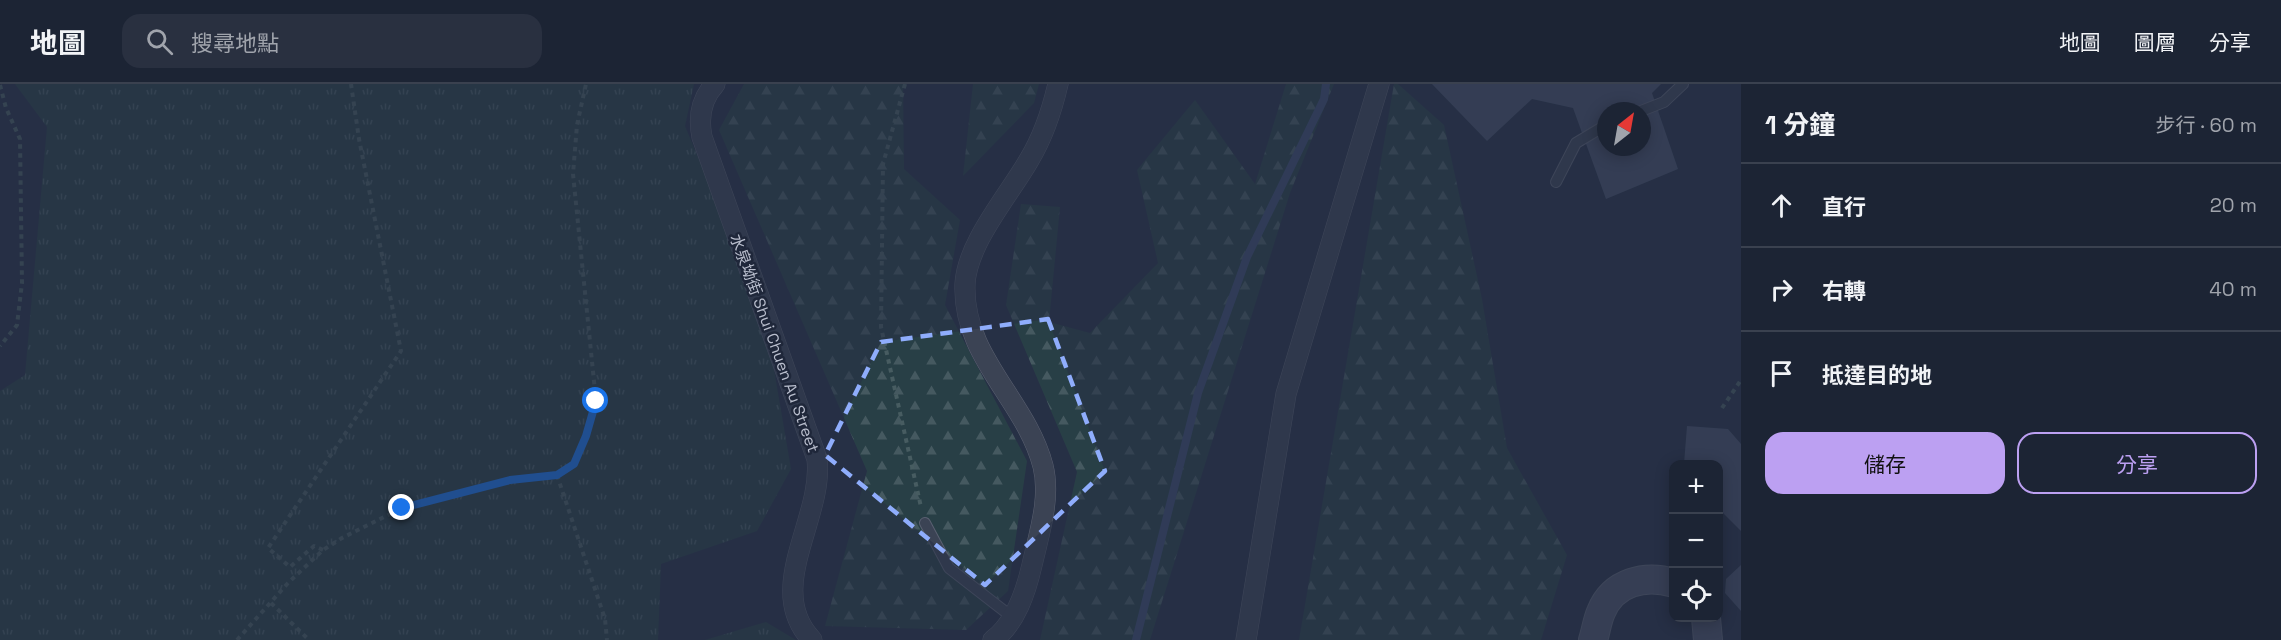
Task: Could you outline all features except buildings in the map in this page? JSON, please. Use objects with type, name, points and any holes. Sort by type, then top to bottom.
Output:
[{"type":"street","name":"水泉坳街 Shui Chuen Au Street","points":[[715,84],[706,96],[701,111],[702,137],[817,459],[817,488],[792,594],[795,613],[812,640]]},
{"type":"street","points":[[993,640],[1012,617],[1024,590],[1041,528],[1045,476],[1034,443],[987,365],[974,338],[966,307],[965,282],[979,240],[1031,158],[1051,114],[1059,84]]},
{"type":"street","points":[[1246,640],[1286,394],[1379,84]]},
{"type":"street","points":[[1595,638],[1601,610],[1617,591],[1627,584],[1650,578],[1669,582]]},
{"type":"lane","points":[[1651,107],[1664,102],[1683,84]]},
{"type":"lane","points":[[1556,182],[1576,143],[1597,130]]},
{"type":"lane","points":[[925,523],[949,568],[1012,617]]},
{"type":"path","points":[[0,84],[6,108],[20,139],[22,283],[17,325],[0,346]]},
{"type":"path","points":[[322,550],[314,546],[290,567],[268,548],[401,351],[359,139],[351,84]]},
{"type":"path","points":[[237,640],[322,550],[402,508],[510,480],[557,475],[574,464],[586,436],[596,401],[573,174],[578,125],[586,84]]},
{"type":"path","points":[[905,84],[883,164],[881,327],[925,523]]},
{"type":"path","points":[[1722,408],[1741,380]]},
{"type":"path","points":[[557,475],[605,619],[607,640]]},
{"type":"path","points":[[271,603],[309,640]]},
{"type":"highlighted area","points":[[1048,319],[1105,471],[985,585],[825,455],[881,342]]},
{"type":"green space","points":[[15,84],[694,84],[685,126],[765,317],[791,469],[757,531],[661,564],[658,640],[0,640],[0,391],[25,375],[47,127]]},
{"type":"green space","points":[[744,84],[903,84],[904,169],[960,220],[945,305],[1027,461],[1008,591],[966,630],[825,626],[867,471],[719,130]]},
{"type":"green space","points":[[973,84],[1039,84],[1034,103],[963,176]]},
{"type":"green space","points":[[1286,84],[1334,84],[1290,193],[1150,640],[1040,640],[1077,472],[1006,305],[1021,204],[1060,207],[1049,322],[1090,333],[1158,263],[1137,170],[1195,100],[1255,184]]},
{"type":"green space","points":[[1394,84],[1398,84],[1444,125],[1482,299],[1507,448],[1567,555],[1541,640],[1299,640]]},
{"type":"green space","points":[[766,622],[796,640],[705,640]]},
{"type":"waterway","points":[[1136,640],[1198,393],[1247,257],[1324,99],[1326,84]]},
{"type":"route","points":[[402,508],[510,480],[557,475],[574,464],[586,436],[596,401]]}]
